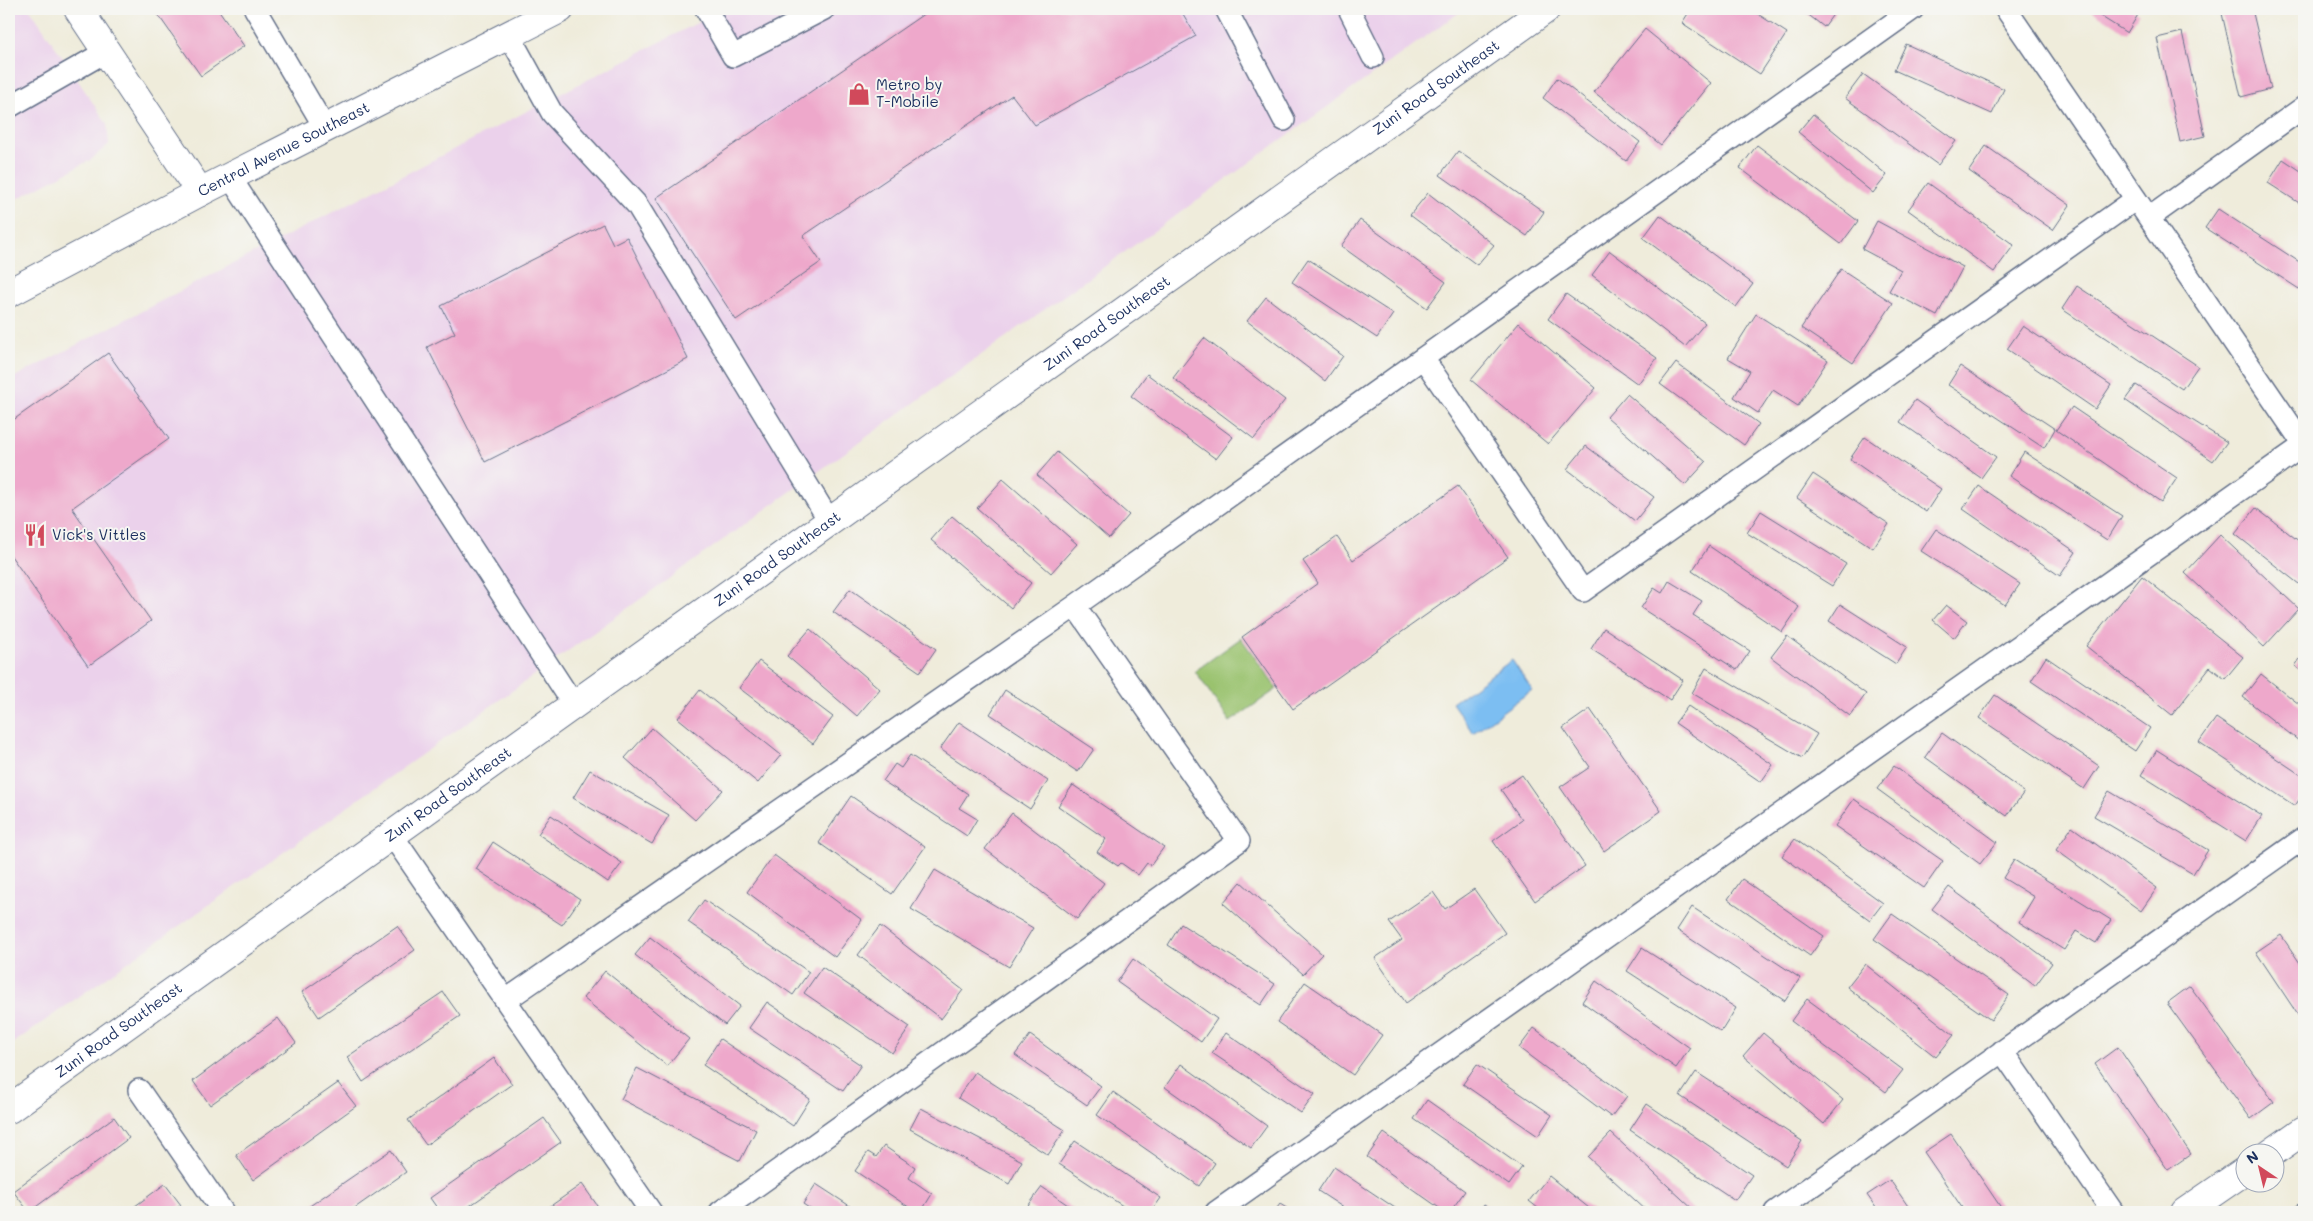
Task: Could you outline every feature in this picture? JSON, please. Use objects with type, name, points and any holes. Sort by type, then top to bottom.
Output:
[{"type":"street","points":[[78,9],[200,192]]},
{"type":"street","name":"Zuni Road Southeast","points":[[9,1110],[1546,9]]},
{"type":"street","name":"Central Avenue Southeast","points":[[9,293],[200,192],[509,35],[550,11]]},
{"type":"street","points":[[2284,1144],[2304,1130]]},
{"type":"street","points":[[2184,1212],[2236,1177]]},
{"type":"lane","points":[[255,9],[325,128]]},
{"type":"lane","points":[[706,9],[733,56],[824,9]]},
{"type":"lane","points":[[1226,9],[1284,120]]},
{"type":"lane","points":[[1349,9],[1374,57]]},
{"type":"lane","points":[[506,1000],[1075,606],[1913,9]]},
{"type":"lane","points":[[1216,1212],[2304,445],[2006,9]]},
{"type":"lane","points":[[509,35],[552,113],[637,205],[830,522]]},
{"type":"lane","points":[[9,107],[106,51]]},
{"type":"lane","points":[[2149,218],[2304,106]]},
{"type":"lane","points":[[230,177],[574,705]]},
{"type":"lane","points":[[1423,358],[1583,591],[2136,199]]},
{"type":"lane","points":[[720,1212],[1239,841],[1075,606]]},
{"type":"lane","points":[[392,835],[651,1212]]},
{"type":"lane","points":[[1775,1212],[2304,838]]},
{"type":"lane","points":[[2002,1051],[2113,1212]]},
{"type":"lane","points":[[139,1090],[223,1212]]},
{"type":"shaded area","points":[[9,9],[30,9],[107,124],[109,144],[92,159],[9,203]]},
{"type":"shaded area","points":[[724,9],[1464,9],[526,681],[9,1046],[9,380]]},
{"type":"green space","points":[[1241,638],[1277,689],[1230,722],[1195,671]]},
{"type":"water","points":[[1512,660],[1532,690],[1473,733],[1452,703]]},
{"type":"building","points":[[154,9],[218,9],[244,46],[201,76]]},
{"type":"building","points":[[931,9],[1180,9],[1196,36],[1035,125],[1012,95],[803,236],[821,262],[736,320],[656,198]]},
{"type":"building","points":[[1691,9],[1750,9],[1787,33],[1760,74],[1682,23]]},
{"type":"building","points":[[1801,9],[1837,9],[1824,27]]},
{"type":"building","points":[[2089,9],[2132,9],[2139,13],[2127,33]]},
{"type":"building","points":[[2221,9],[2252,9],[2271,89],[2241,97]]},
{"type":"building","points":[[2300,9],[2304,9],[2303,23]]},
{"type":"building","points":[[1645,29],[1711,83],[1661,145],[1594,92]]},
{"type":"building","points":[[2182,32],[2205,136],[2180,142],[2157,38]]},
{"type":"building","points":[[1906,44],[2004,89],[1992,114],[1894,70]]},
{"type":"building","points":[[1863,74],[1956,141],[1938,165],[1845,98]]},
{"type":"building","points":[[1557,78],[1640,142],[1626,161],[1543,98]]},
{"type":"building","points":[[1813,114],[1887,175],[1873,193],[1798,132]]},
{"type":"building","points":[[1757,145],[1858,221],[1841,244],[1740,168]]},
{"type":"building","points":[[1986,146],[2070,205],[2053,230],[1969,171]]},
{"type":"building","points":[[1458,151],[1544,212],[1527,236],[1440,175]]},
{"type":"building","points":[[2283,159],[2304,173],[2304,206],[2268,183]]},
{"type":"building","points":[[1928,183],[2014,245],[1994,272],[1908,210]]},
{"type":"building","points":[[1428,193],[1494,245],[1477,265],[1410,215]]},
{"type":"building","points":[[2218,209],[2304,265],[2304,281],[2299,289],[2205,228]]},
{"type":"building","points":[[1660,215],[1753,284],[1736,307],[1643,238]]},
{"type":"building","points":[[1360,220],[1446,282],[1427,308],[1341,246]]},
{"type":"building","points":[[1877,221],[1963,267],[1937,316],[1889,291],[1901,270],[1862,249]]},
{"type":"building","points":[[603,224],[613,244],[627,237],[688,359],[485,462],[427,347],[455,333],[441,306]]},
{"type":"building","points":[[1610,251],[1705,323],[1685,347],[1592,275]]},
{"type":"building","points":[[1308,259],[1393,314],[1377,338],[1292,282]]},
{"type":"building","points":[[1841,269],[1893,303],[1853,363],[1801,328]]},
{"type":"building","points":[[2077,286],[2198,366],[2182,389],[2062,309]]},
{"type":"building","points":[[1566,294],[1657,358],[1638,384],[1548,319]]},
{"type":"building","points":[[1266,297],[1343,356],[1325,381],[1247,321]]},
{"type":"building","points":[[1756,314],[1828,360],[1798,406],[1773,390],[1758,413],[1734,397],[1750,371],[1728,358]]},
{"type":"building","points":[[1519,323],[1596,388],[1548,444],[1471,380]]},
{"type":"building","points":[[2023,326],[2111,385],[2095,409],[2007,349]]},
{"type":"building","points":[[1204,338],[1285,400],[1254,439],[1173,378]]},
{"type":"building","points":[[108,353],[169,439],[72,508],[151,621],[88,666],[9,553],[9,423]]},
{"type":"building","points":[[1676,363],[1759,424],[1744,445],[1660,384]]},
{"type":"building","points":[[1960,366],[2055,429],[2044,448],[1948,385]]},
{"type":"building","points":[[1147,374],[1233,437],[1216,459],[1131,396]]},
{"type":"building","points":[[2136,385],[2227,442],[2213,461],[2125,400]]},
{"type":"building","points":[[1627,394],[1706,462],[1685,485],[1607,417]]},
{"type":"building","points":[[1915,400],[1996,457],[1981,478],[1900,422]]},
{"type":"building","points":[[2072,407],[2177,478],[2161,502],[2056,430]]},
{"type":"building","points":[[1865,437],[1941,489],[1926,512],[1850,459]]},
{"type":"building","points":[[1586,446],[1654,497],[1635,521],[1567,469]]},
{"type":"building","points":[[1057,452],[1129,515],[1109,538],[1037,475]]},
{"type":"building","points":[[2024,452],[2122,516],[2107,540],[2009,476]]},
{"type":"building","points":[[1813,474],[1889,524],[1873,548],[1797,498]]},
{"type":"building","points":[[1003,479],[1077,544],[1051,573],[977,508]]},
{"type":"building","points":[[1458,486],[1508,557],[1293,709],[1242,637],[1318,583],[1303,561],[1337,537],[1353,560]]},
{"type":"building","points":[[1979,486],[2076,552],[2060,576],[1963,509]]},
{"type":"building","points":[[2256,508],[2304,545],[2304,588],[2235,534]]},
{"type":"building","points":[[1761,511],[1846,564],[1832,586],[1747,533]]},
{"type":"building","points":[[952,516],[1031,583],[1011,608],[931,540]]},
{"type":"building","points":[[1936,529],[2020,584],[2005,605],[1921,551]]},
{"type":"building","points":[[2220,535],[2299,609],[2264,647],[2185,573]]},
{"type":"building","points":[[1709,546],[1799,607],[1782,632],[1692,571]]},
{"type":"building","points":[[2142,576],[2243,657],[2225,679],[2210,667],[2172,715],[2086,646]]},
{"type":"building","points":[[1669,581],[1702,601],[1693,615],[1750,651],[1737,670],[1641,608],[1654,588],[1662,593]]},
{"type":"building","points":[[850,589],[936,649],[920,672],[833,612]]},
{"type":"building","points":[[1840,604],[1907,647],[1896,664],[1829,621]]},
{"type":"building","points":[[1946,605],[1967,621],[1954,638],[1933,620]]},
{"type":"building","points":[[1604,628],[1683,680],[1670,700],[1591,649]]},
{"type":"building","points":[[810,629],[880,689],[857,716],[787,656]]},
{"type":"building","points":[[1787,636],[1866,694],[1850,716],[1771,657]]},
{"type":"building","points":[[2304,653],[2304,673],[2295,666]]},
{"type":"building","points":[[2046,657],[2150,728],[2135,751],[2031,681]]},
{"type":"building","points":[[759,661],[833,717],[813,744],[739,688]]},
{"type":"building","points":[[1706,668],[1817,734],[1802,758],[1692,693]]},
{"type":"building","points":[[2261,674],[2304,708],[2304,745],[2243,697]]},
{"type":"building","points":[[700,690],[781,755],[758,783],[678,718]]},
{"type":"building","points":[[1005,690],[1094,749],[1078,772],[990,714]]},
{"type":"building","points":[[1995,695],[2099,766],[2084,789],[1979,718]]},
{"type":"building","points":[[1688,706],[1773,765],[1761,782],[1675,723]]},
{"type":"building","points":[[1590,709],[1661,811],[1604,851],[1560,787],[1590,767],[1563,728]]},
{"type":"building","points":[[2216,718],[2304,777],[2304,792],[2295,806],[2199,742]]},
{"type":"building","points":[[959,722],[1048,781],[1030,809],[940,749]]},
{"type":"building","points":[[652,728],[723,790],[695,820],[625,758]]},
{"type":"building","points":[[1942,733],[2024,792],[2007,816],[1925,757]]},
{"type":"building","points":[[2157,750],[2262,816],[2246,841],[2141,775]]},
{"type":"building","points":[[910,755],[968,794],[959,808],[977,819],[967,836],[883,781],[895,764],[901,768]]},
{"type":"building","points":[[1894,766],[1997,842],[1980,864],[1877,789]]},
{"type":"building","points":[[590,770],[669,815],[652,844],[573,798]]},
{"type":"building","points":[[1522,775],[1585,866],[1535,901],[1493,841],[1522,820],[1501,790]]},
{"type":"building","points":[[1073,785],[1164,847],[1151,865],[1147,863],[1138,875],[1121,863],[1118,866],[1097,852],[1106,839],[1058,806]]},
{"type":"building","points":[[2109,791],[2208,850],[2193,874],[2094,816]]},
{"type":"building","points":[[851,796],[925,847],[892,894],[819,843]]},
{"type":"building","points":[[1854,799],[1943,861],[1924,888],[1835,826]]},
{"type":"building","points":[[1012,813],[1104,883],[1077,919],[985,849]]},
{"type":"building","points":[[551,815],[622,863],[608,882],[538,834]]},
{"type":"building","points":[[2072,827],[2157,888],[2141,911],[2056,850]]},
{"type":"building","points":[[1795,839],[1883,903],[1870,920],[1782,856]]},
{"type":"building","points":[[493,842],[580,899],[562,925],[476,869]]},
{"type":"building","points":[[774,855],[862,920],[835,957],[747,892]]},
{"type":"building","points":[[2014,860],[2111,920],[2096,943],[2076,931],[2064,950],[2019,922],[2034,897],[2003,878]]},
{"type":"building","points":[[935,870],[1033,928],[1009,967],[911,909]]},
{"type":"building","points":[[1742,879],[1824,936],[1810,956],[1728,899]]},
{"type":"building","points":[[1241,882],[1322,954],[1303,974],[1223,903]]},
{"type":"building","points":[[1949,887],[2052,963],[2035,986],[1932,909]]},
{"type":"building","points":[[1474,889],[1505,933],[1406,1003],[1375,958],[1402,940],[1389,922],[1433,892],[1445,909]]},
{"type":"building","points":[[704,900],[809,972],[793,995],[688,922]]},
{"type":"building","points":[[1692,907],[1800,978],[1785,1001],[1677,930]]},
{"type":"building","points":[[1892,914],[2009,995],[1991,1020],[1874,939]]},
{"type":"building","points":[[1181,924],[1275,984],[1261,1005],[1168,945]]},
{"type":"building","points":[[397,926],[415,950],[319,1017],[302,992]]},
{"type":"building","points":[[880,926],[963,990],[941,1019],[858,955]]},
{"type":"building","points":[[2281,935],[2304,969],[2304,1024],[2256,952]]},
{"type":"building","points":[[650,937],[740,1006],[725,1025],[635,955]]},
{"type":"building","points":[[1642,948],[1736,1008],[1721,1032],[1627,971]]},
{"type":"building","points":[[1133,959],[1217,1019],[1201,1042],[1117,982]]},
{"type":"building","points":[[1865,964],[1954,1035],[1936,1057],[1847,987]]},
{"type":"building","points":[[822,967],[910,1027],[892,1053],[804,993]]},
{"type":"building","points":[[605,971],[689,1039],[667,1066],[583,998]]},
{"type":"building","points":[[1596,981],[1690,1048],[1676,1068],[1582,1002]]},
{"type":"building","points":[[1305,982],[1382,1035],[1353,1075],[1277,1022]]},
{"type":"building","points":[[2190,986],[2274,1102],[2251,1119],[2167,1003]]},
{"type":"building","points":[[443,992],[460,1016],[363,1082],[347,1057]]},
{"type":"building","points":[[1807,999],[1903,1070],[1886,1092],[1791,1021]]},
{"type":"building","points":[[767,1002],[861,1065],[843,1091],[749,1028]]},
{"type":"building","points":[[278,1018],[296,1043],[210,1105],[193,1081]]},
{"type":"building","points":[[1534,1028],[1627,1096],[1611,1117],[1519,1048]]},
{"type":"building","points":[[1226,1033],[1315,1094],[1301,1113],[1212,1053]]},
{"type":"building","points":[[1763,1033],[1843,1100],[1824,1124],[1743,1056]]},
{"type":"building","points":[[1030,1035],[1101,1086],[1087,1105],[1015,1055]]},
{"type":"building","points":[[720,1039],[810,1099],[793,1126],[703,1065]]},
{"type":"building","points":[[2118,1047],[2191,1154],[2168,1170],[2095,1064]]},
{"type":"building","points":[[494,1058],[512,1084],[426,1145],[408,1120]]},
{"type":"building","points":[[1181,1064],[1267,1126],[1251,1148],[1165,1087]]},
{"type":"building","points":[[1477,1064],[1552,1115],[1538,1136],[1463,1084]]},
{"type":"building","points":[[637,1068],[756,1130],[740,1161],[621,1099]]},
{"type":"building","points":[[975,1072],[1065,1130],[1048,1155],[958,1098]]},
{"type":"building","points":[[1696,1072],[1802,1141],[1786,1166],[1680,1096]]},
{"type":"building","points":[[338,1083],[356,1106],[253,1180],[236,1155]]},
{"type":"building","points":[[1113,1092],[1215,1163],[1199,1186],[1097,1115]]},
{"type":"building","points":[[1427,1100],[1522,1167],[1509,1185],[1414,1119]]},
{"type":"building","points":[[1647,1104],[1752,1175],[1735,1200],[1630,1130]]},
{"type":"building","points":[[921,1108],[1022,1161],[1009,1184],[910,1129]]},
{"type":"building","points":[[114,1117],[129,1138],[29,1212],[13,1191]]},
{"type":"building","points":[[544,1118],[561,1142],[461,1212],[440,1212],[430,1198]]},
{"type":"building","points":[[1384,1133],[1465,1191],[1450,1212],[1445,1212],[1367,1157]]},
{"type":"building","points":[[1611,1133],[1696,1212],[1648,1212],[1588,1157]]},
{"type":"building","points":[[1951,1134],[2004,1212],[1965,1212],[1924,1152]]},
{"type":"building","points":[[1075,1141],[1161,1198],[1151,1212],[1132,1212],[1059,1164]]},
{"type":"building","points":[[884,1146],[915,1167],[909,1178],[932,1194],[921,1212],[916,1212],[855,1171],[868,1152],[876,1157]]},
{"type":"building","points":[[391,1150],[406,1172],[349,1212],[301,1212]]},
{"type":"building","points":[[1334,1167],[1401,1212],[1350,1212],[1318,1191]]},
{"type":"building","points":[[1549,1176],[1594,1212],[1543,1212],[1529,1201]]},
{"type":"building","points":[[1890,1180],[1912,1212],[1879,1212],[1867,1195]]},
{"type":"building","points":[[165,1184],[181,1205],[171,1212],[127,1212]]},
{"type":"building","points":[[582,1184],[602,1212],[542,1212]]},
{"type":"building","points":[[816,1184],[859,1212],[815,1212],[803,1204]]},
{"type":"building","points":[[1042,1187],[1078,1212],[1037,1212],[1028,1206]]},
{"type":"building","points":[[2304,1201],[2304,1212],[2287,1212]]},
{"type":"building","points":[[1280,1204],[1293,1212],[1274,1212]]},
{"type":"building","points":[[1484,1204],[1497,1212],[1479,1212]]},
{"type":"place","name":"Metro by T-Mobile","points":[[859,94]]},
{"type":"place","name":"Vick's Vittles","points":[[35,535]]}]
